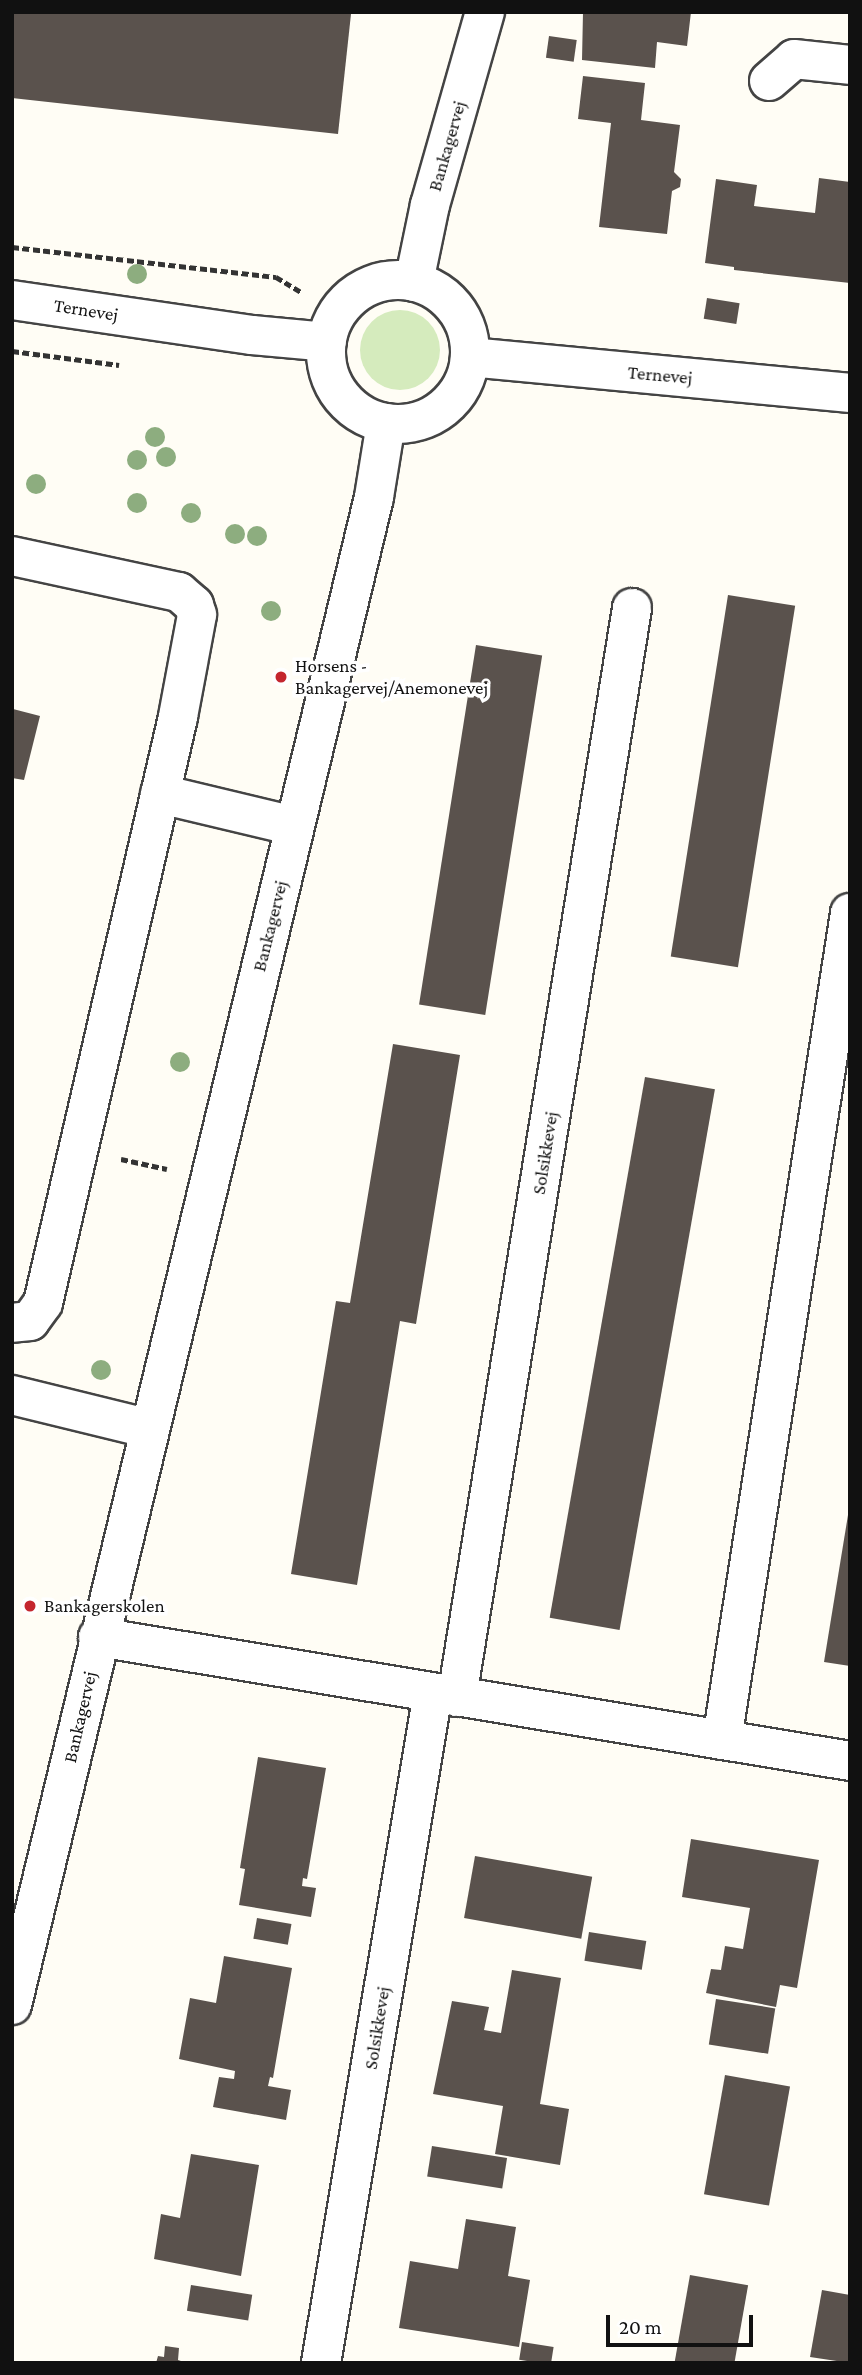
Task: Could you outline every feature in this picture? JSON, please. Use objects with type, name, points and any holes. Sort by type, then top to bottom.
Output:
[{"type":"street","name":"Bankagervej","points":[[414,282],[430,205],[485,12]]},
{"type":"street","points":[[769,82],[794,59],[850,65]]},
{"type":"street","points":[[392,280],[414,282],[438,291],[456,309],[467,331],[470,357],[465,380],[452,400],[433,415],[411,423],[386,423],[366,417],[348,404],[335,387],[328,367],[332,328],[352,297],[371,285],[392,280]]},
{"type":"street","name":"Ternevej","points":[[12,300],[252,335],[332,328]]},
{"type":"street","name":"Ternevej","points":[[470,357],[850,393]]},
{"type":"street","name":"Bankagervej","points":[[12,2005],[98,1637],[374,497],[386,423]]},
{"type":"street","points":[[12,556],[179,592],[194,605],[197,629],[43,1303],[30,1321],[12,1323]]},
{"type":"street","name":"Solsikkevej","points":[[321,2363],[445,1695],[632,608]]},
{"type":"street","points":[[160,794],[294,826]]},
{"type":"street","points":[[722,1740],[850,913]]},
{"type":"street","points":[[12,1395],[150,1429]]},
{"type":"street","points":[[98,1637],[850,1761]]},
{"type":"path","points":[[12,247],[276,277],[332,328]]},
{"type":"path","points":[[79,1150],[211,1179]]},
{"type":"green space","points":[[400,310],[415,313],[428,322],[437,335],[440,350],[437,365],[428,378],[415,387],[400,390],[385,387],[372,378],[363,365],[360,350],[363,335],[372,322],[385,313]]},
{"type":"building","points":[[12,12],[351,14],[338,134],[12,98]]},
{"type":"building","points":[[583,12],[691,12],[687,46],[657,42],[655,68],[582,60]]},
{"type":"building","points":[[549,36],[577,40],[574,62],[546,58]]},
{"type":"building","points":[[583,76],[645,83],[641,120],[680,125],[674,172],[681,179],[680,187],[672,191],[667,234],[599,227],[611,123],[578,119]]},
{"type":"building","points":[[819,178],[850,182],[850,283],[734,270],[734,267],[705,263],[716,179],[757,185],[754,206],[815,213]]},
{"type":"building","points":[[707,298],[740,303],[736,324],[704,319]]},
{"type":"building","points":[[728,595],[795,606],[738,967],[671,956]]},
{"type":"building","points":[[476,645],[542,655],[485,1015],[419,1005]]},
{"type":"building","points":[[13,709],[40,716],[24,780],[12,778]]},
{"type":"building","points":[[393,1044],[460,1055],[416,1324],[400,1321],[357,1585],[291,1574],[336,1301],[350,1303]]},
{"type":"building","points":[[645,1077],[715,1089],[620,1630],[550,1618]]},
{"type":"building","points":[[850,1515],[850,1666],[824,1662]]},
{"type":"building","points":[[258,1757],[326,1768],[307,1879],[303,1878],[302,1886],[316,1888],[311,1917],[239,1905],[245,1869],[240,1868]]},
{"type":"building","points":[[691,1839],[819,1860],[797,1988],[780,1985],[776,2007],[706,1993],[711,1969],[721,1970],[725,1946],[743,1949],[750,1908],[682,1897]]},
{"type":"building","points":[[475,1856],[592,1877],[581,1939],[464,1918]]},
{"type":"building","points":[[257,1918],[291,1924],[288,1945],[253,1939]]},
{"type":"building","points":[[589,1932],[646,1941],[642,1970],[584,1961]]},
{"type":"building","points":[[224,1956],[292,1968],[273,2078],[270,2077],[268,2086],[291,2090],[286,2120],[213,2107],[219,2077],[234,2079],[235,2071],[179,2059],[190,1998],[216,2003]]},
{"type":"building","points":[[512,1970],[561,1978],[540,2104],[569,2109],[560,2165],[495,2154],[503,2106],[433,2094],[452,2001],[489,2007],[484,2030],[501,2033]]},
{"type":"building","points":[[716,1999],[775,2008],[768,2054],[709,2044]]},
{"type":"building","points":[[725,2075],[790,2086],[769,2206],[704,2194]]},
{"type":"building","points":[[432,2146],[507,2158],[502,2189],[427,2177]]},
{"type":"building","points":[[191,2154],[259,2165],[241,2276],[154,2259],[161,2214],[180,2218]]},
{"type":"building","points":[[466,2219],[516,2227],[508,2276],[530,2280],[519,2347],[399,2328],[410,2261],[458,2269]]},
{"type":"building","points":[[690,2275],[748,2285],[734,2363],[675,2363]]},
{"type":"building","points":[[191,2285],[252,2295],[248,2320],[187,2311]]},
{"type":"building","points":[[822,2290],[850,2295],[850,2363],[810,2357]]},
{"type":"building","points":[[522,2342],[554,2347],[551,2363],[519,2360]]},
{"type":"building","points":[[165,2346],[179,2348],[178,2360],[187,2363],[156,2363],[158,2356],[164,2357]]},
{"type":"place","name":"Horsens - Bankagervej/Anemonevej","points":[[281,677]]},
{"type":"place","name":"Bankagerskolen","points":[[30,1606]]}]
